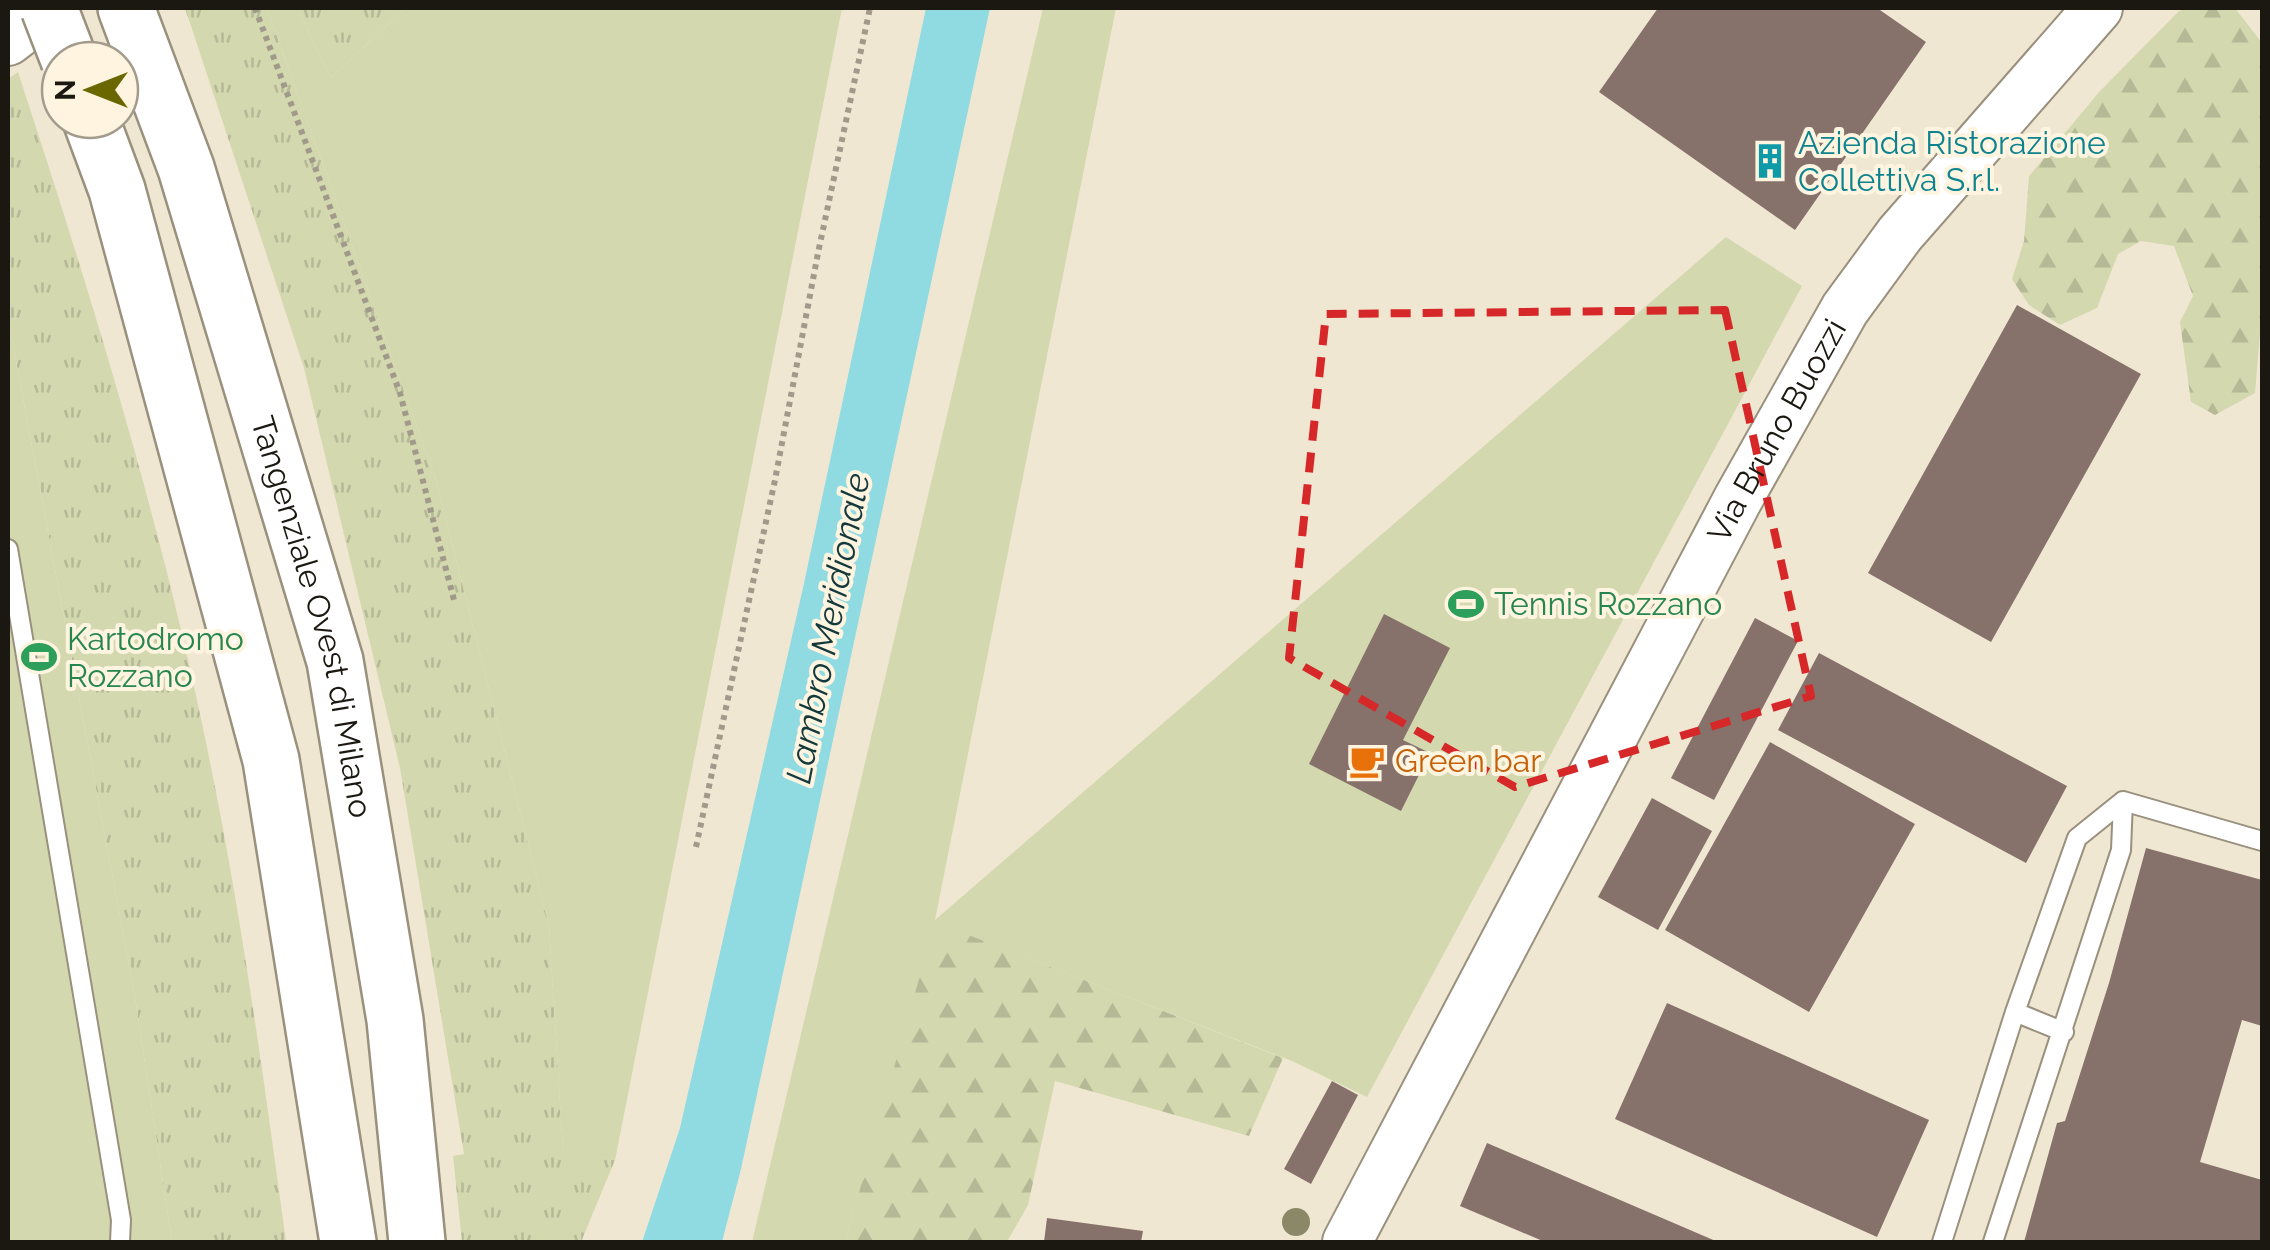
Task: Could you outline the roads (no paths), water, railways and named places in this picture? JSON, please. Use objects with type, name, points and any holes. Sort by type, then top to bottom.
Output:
[{"type":"highway","points":[[50,8],[62,40]]},
{"type":"highway","name":"Tangenziale Ovest di Milano","points":[[126,8],[186,168],[335,661],[394,1020],[416,1237]]},
{"type":"highway","points":[[98,140],[117,190],[271,760],[347,1239]]},
{"type":"main road","points":[[8,41],[50,8]]},
{"type":"main road","name":"Via Bruno Buozzi","points":[[1352,1236],[1729,515],[1838,320],[1900,234],[2098,8]]},
{"type":"lane","points":[[8,549],[121,1220],[120,1242]]},
{"type":"lane","points":[[2123,801],[2262,841]]},
{"type":"lane","points":[[1942,1242],[2015,1012],[2078,838],[2123,801]]},
{"type":"lane","points":[[1993,1242],[2122,850],[2123,801]]},
{"type":"lane","points":[[2015,1012],[2064,1032]]},
{"type":"water","name":"Lambro Meridionale","points":[[926,8],[990,8],[741,1169],[722,1242],[642,1242],[680,1128],[803,588]]},
{"type":"place","name":"Azienda Ristorazione Collettiva S.r.l.","points":[[1770,161]]},
{"type":"place","name":"Tennis Rozzano","points":[[1466,604]]},
{"type":"place","name":"Kartodromo Rozzano","points":[[39,657]]},
{"type":"place","name":"Green bar","points":[[1367,761]]}]
